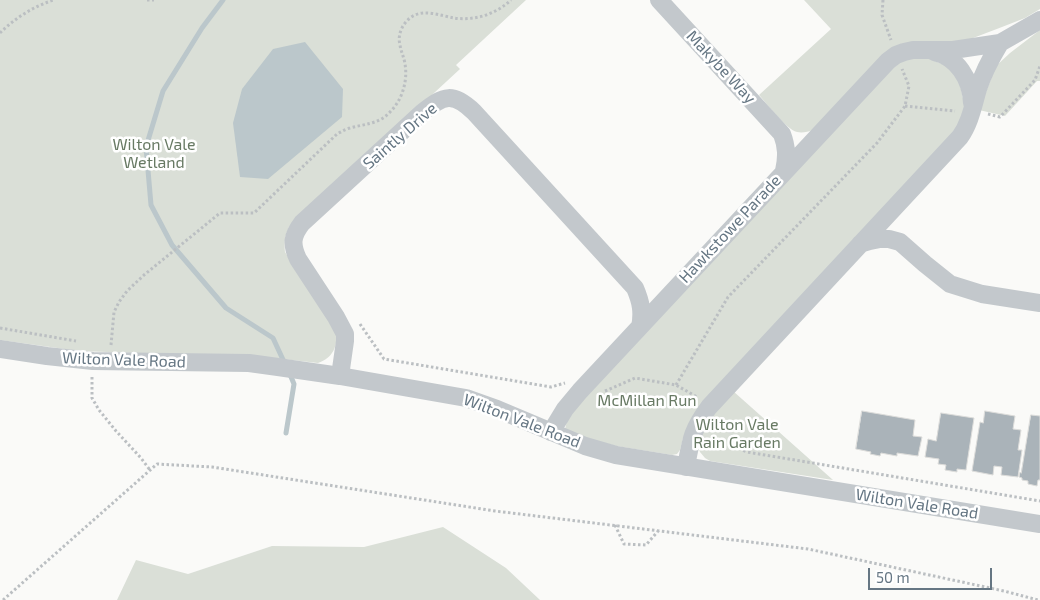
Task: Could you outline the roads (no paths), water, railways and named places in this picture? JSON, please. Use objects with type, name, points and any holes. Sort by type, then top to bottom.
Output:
[{"type":"street","name":"Makybe Way","points":[[659,0],[782,134]]},
{"type":"street","name":"Hawkstowe Parade","points":[[551,432],[580,391],[880,68],[896,55],[913,50],[953,50],[1000,43],[1040,20]]},
{"type":"street","name":"Hawkstowe Parade","points":[[971,111],[988,62],[1000,43]]},
{"type":"street","name":"Hawkstowe Parade","points":[[686,467],[690,441],[697,424],[710,407],[960,137],[969,122],[972,101],[971,92],[963,72],[949,58],[926,50]]},
{"type":"street","name":"Saintly Drive","points":[[340,376],[345,334],[298,259],[294,250],[294,236],[302,223],[423,112],[443,99],[459,100],[470,109],[635,288],[642,307],[640,327]]},
{"type":"street","points":[[782,134],[802,138],[820,133]]},
{"type":"street","points":[[782,134],[787,152],[784,172]]},
{"type":"street","points":[[897,205],[895,224],[900,242]]},
{"type":"street","points":[[860,244],[880,239],[900,242],[950,284],[982,294],[1040,303]]},
{"type":"street","points":[[635,288],[654,293],[674,290]]},
{"type":"street","name":"Wilton Vale Road","points":[[0,349],[93,361],[249,364],[320,372],[466,398],[585,446],[616,455],[1040,524]]},
{"type":"waterway","points":[[223,0],[202,28],[163,91],[146,147],[151,205],[172,245],[226,308],[273,338],[285,364]]},
{"type":"waterway","points":[[286,433],[294,384],[289,372]]},
{"type":"park label","name":"Wilton Vale Wetland","points":[[154,154]]},
{"type":"park label","name":"McMillan Run","points":[[647,401]]},
{"type":"park label","name":"Wilton Vale Rain Garden","points":[[737,434]]}]
